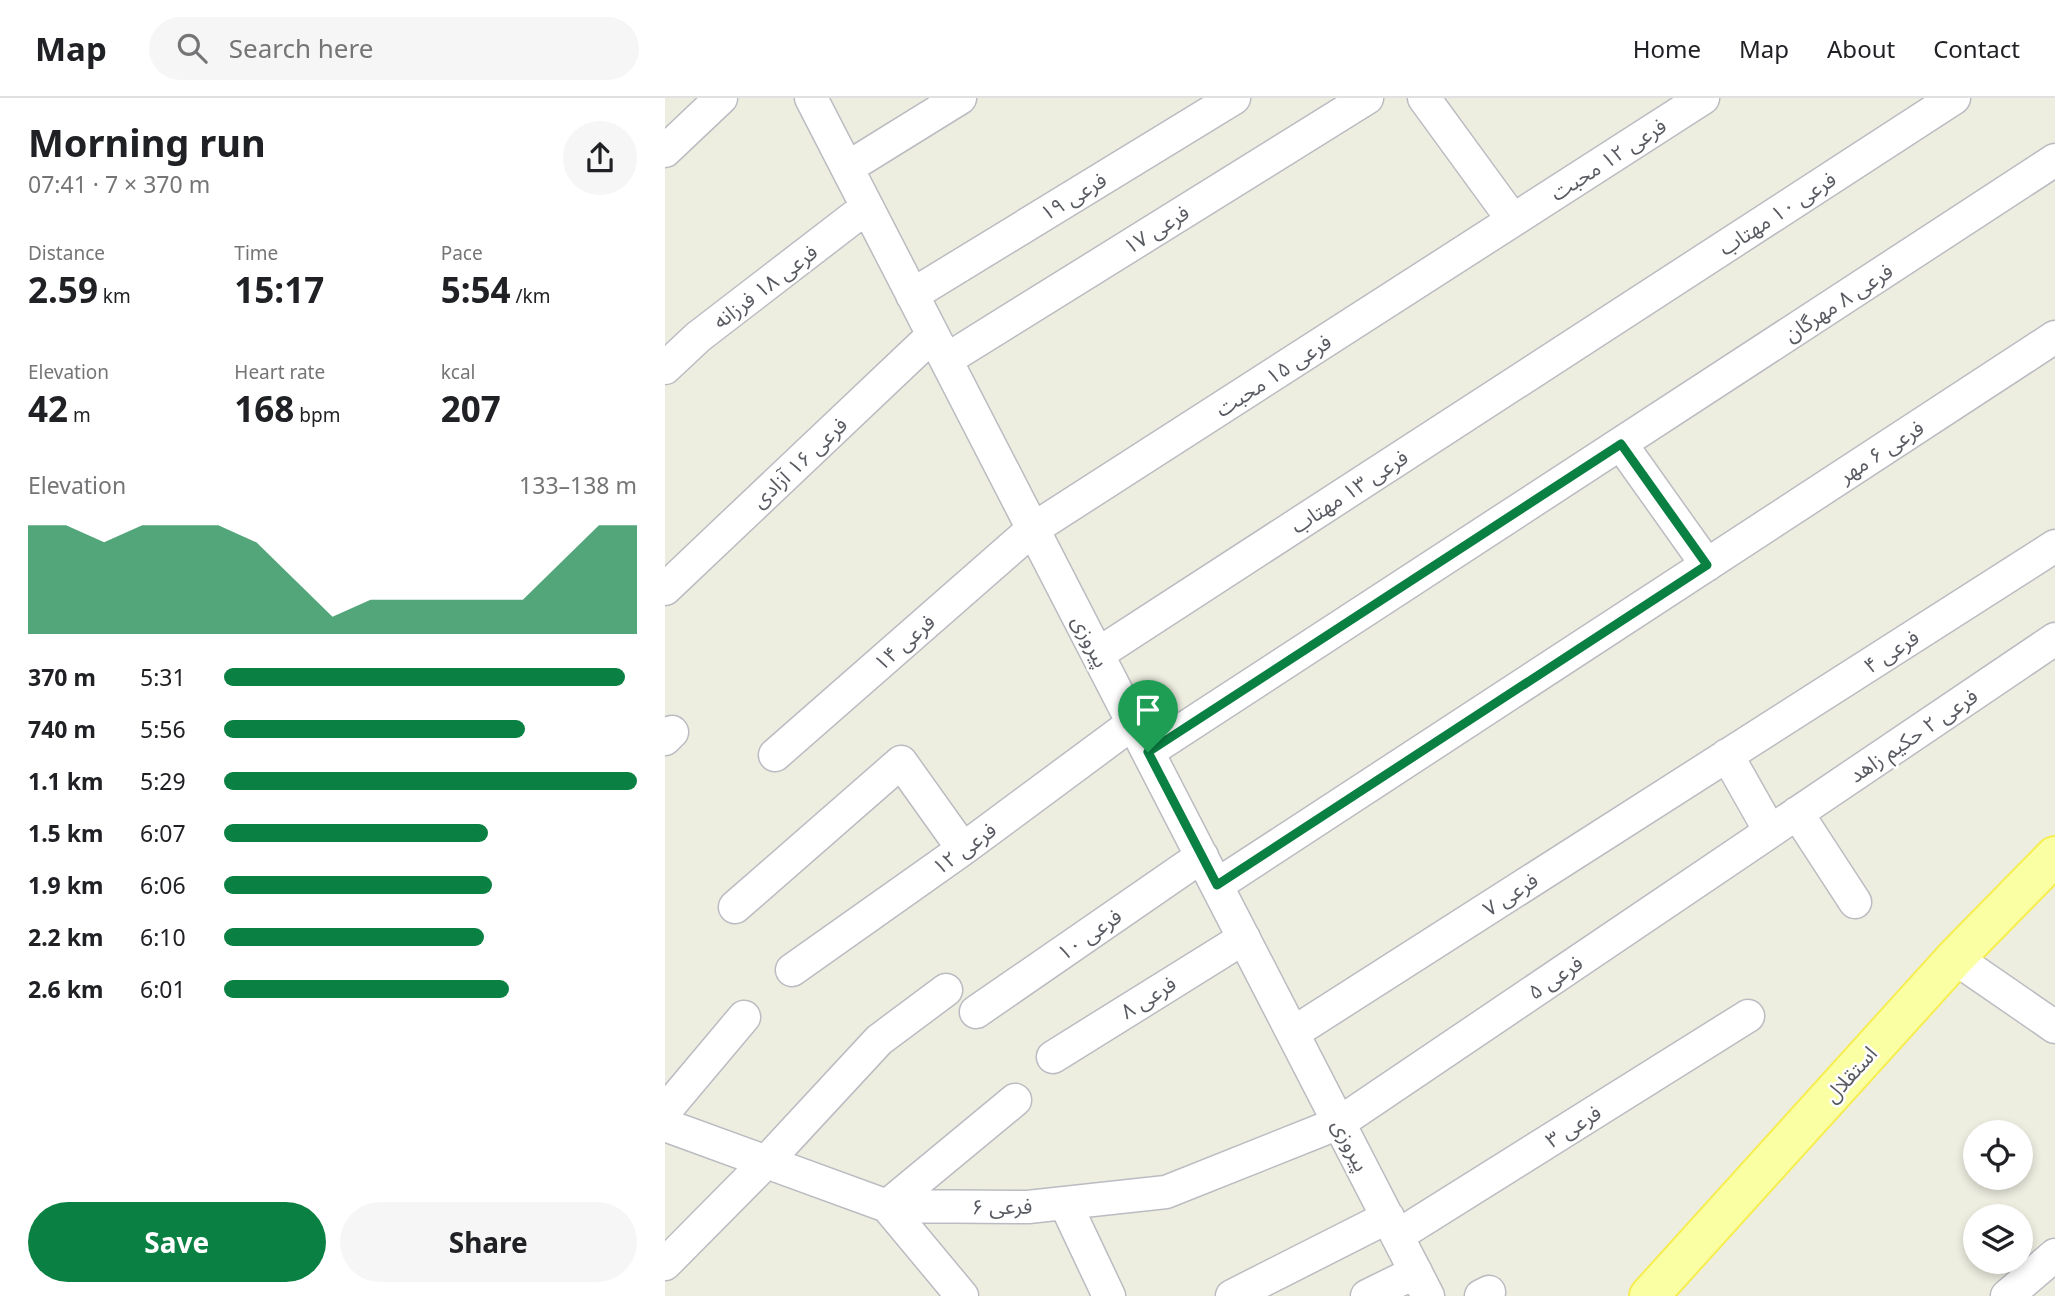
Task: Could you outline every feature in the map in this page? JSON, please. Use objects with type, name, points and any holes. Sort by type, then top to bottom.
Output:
[{"type":"main road","name":"استقلال","points":[[1649,1296],[1955,957],[2055,856]]},
{"type":"street","points":[[665,150],[721,98]]},
{"type":"street","name":"پیروزی","points":[[811,98],[1422,1284]]},
{"type":"street","points":[[847,168],[960,98]]},
{"type":"street","name":"فرعی ۱۹","points":[[912,295],[1234,98]]},
{"type":"street","name":"فرعی ۱۷","points":[[939,347],[1367,98]]},
{"type":"street","points":[[1424,98],[1513,220]]},
{"type":"street","name":"فرعی ۱۲ محبت","points":[[1513,220],[1703,98]]},
{"type":"street","name":"فرعی ۱۰ مهتاب","points":[[1601,327],[1954,98]]},
{"type":"street","name":"فرعی ۸ مهرگان","points":[[1148,752],[2055,160]]},
{"type":"street","name":"فرعی ۱۸ فرزانه","points":[[665,368],[698,337],[867,207]]},
{"type":"street","name":"فرعی ۱۵ محبت","points":[[1033,529],[1513,220]]},
{"type":"street","name":"فرعی ۱۳ مهتاب","points":[[1098,654],[1601,327]]},
{"type":"street","name":"فرعی ۶ مهر","points":[[1217,885],[2055,337]]},
{"type":"street","name":"فرعی ۱۶ آزادی","points":[[665,589],[939,347]]},
{"type":"street","points":[[1621,444],[1707,565]]},
{"type":"street","name":"فرعی ۱۴","points":[[775,755],[1033,529]]},
{"type":"street","name":"فرعی ۴","points":[[1727,755],[2055,546]]},
{"type":"street","name":"فرعی ۲ حکیم زاهد","points":[[1770,831],[2055,639]]},
{"type":"street","name":"فرعی ۱۲","points":[[792,970],[963,849],[1133,723]]},
{"type":"street","points":[[1727,755],[1770,831]]},
{"type":"street","name":"فرعی ۷","points":[[1293,1033],[1727,755]]},
{"type":"street","points":[[735,907],[901,762],[963,849]]},
{"type":"street","points":[[1797,813],[1855,902]]},
{"type":"street","name":"فرعی ۵","points":[[1339,1123],[1770,831]]},
{"type":"street","name":"فرعی ۱۰","points":[[976,1012],[1202,856]]},
{"type":"street","name":"فرعی ۸","points":[[1053,1057],[1244,938]]},
{"type":"street","points":[[1955,957],[2055,1027]]},
{"type":"street","points":[[665,1264],[766,1162],[879,1040],[946,990]]},
{"type":"street","name":"فرعی ۳","points":[[1232,1296],[1393,1226],[1748,1016]]},
{"type":"street","points":[[665,1111],[744,1017]]},
{"type":"street","points":[[946,1290],[887,1206],[1015,1100]]},
{"type":"street","name":"فرعی ۶","points":[[665,1125],[887,1206],[1028,1207],[1166,1192],[1339,1123]]},
{"type":"street","points":[[1065,1203],[1109,1296]]},
{"type":"street","points":[[2007,1296],[2055,1255]]},
{"type":"street","points":[[1367,1296],[1422,1284]]},
{"type":"route","points":[[1621,444],[1707,565],[1217,885],[1148,752],[1621,444]]}]
